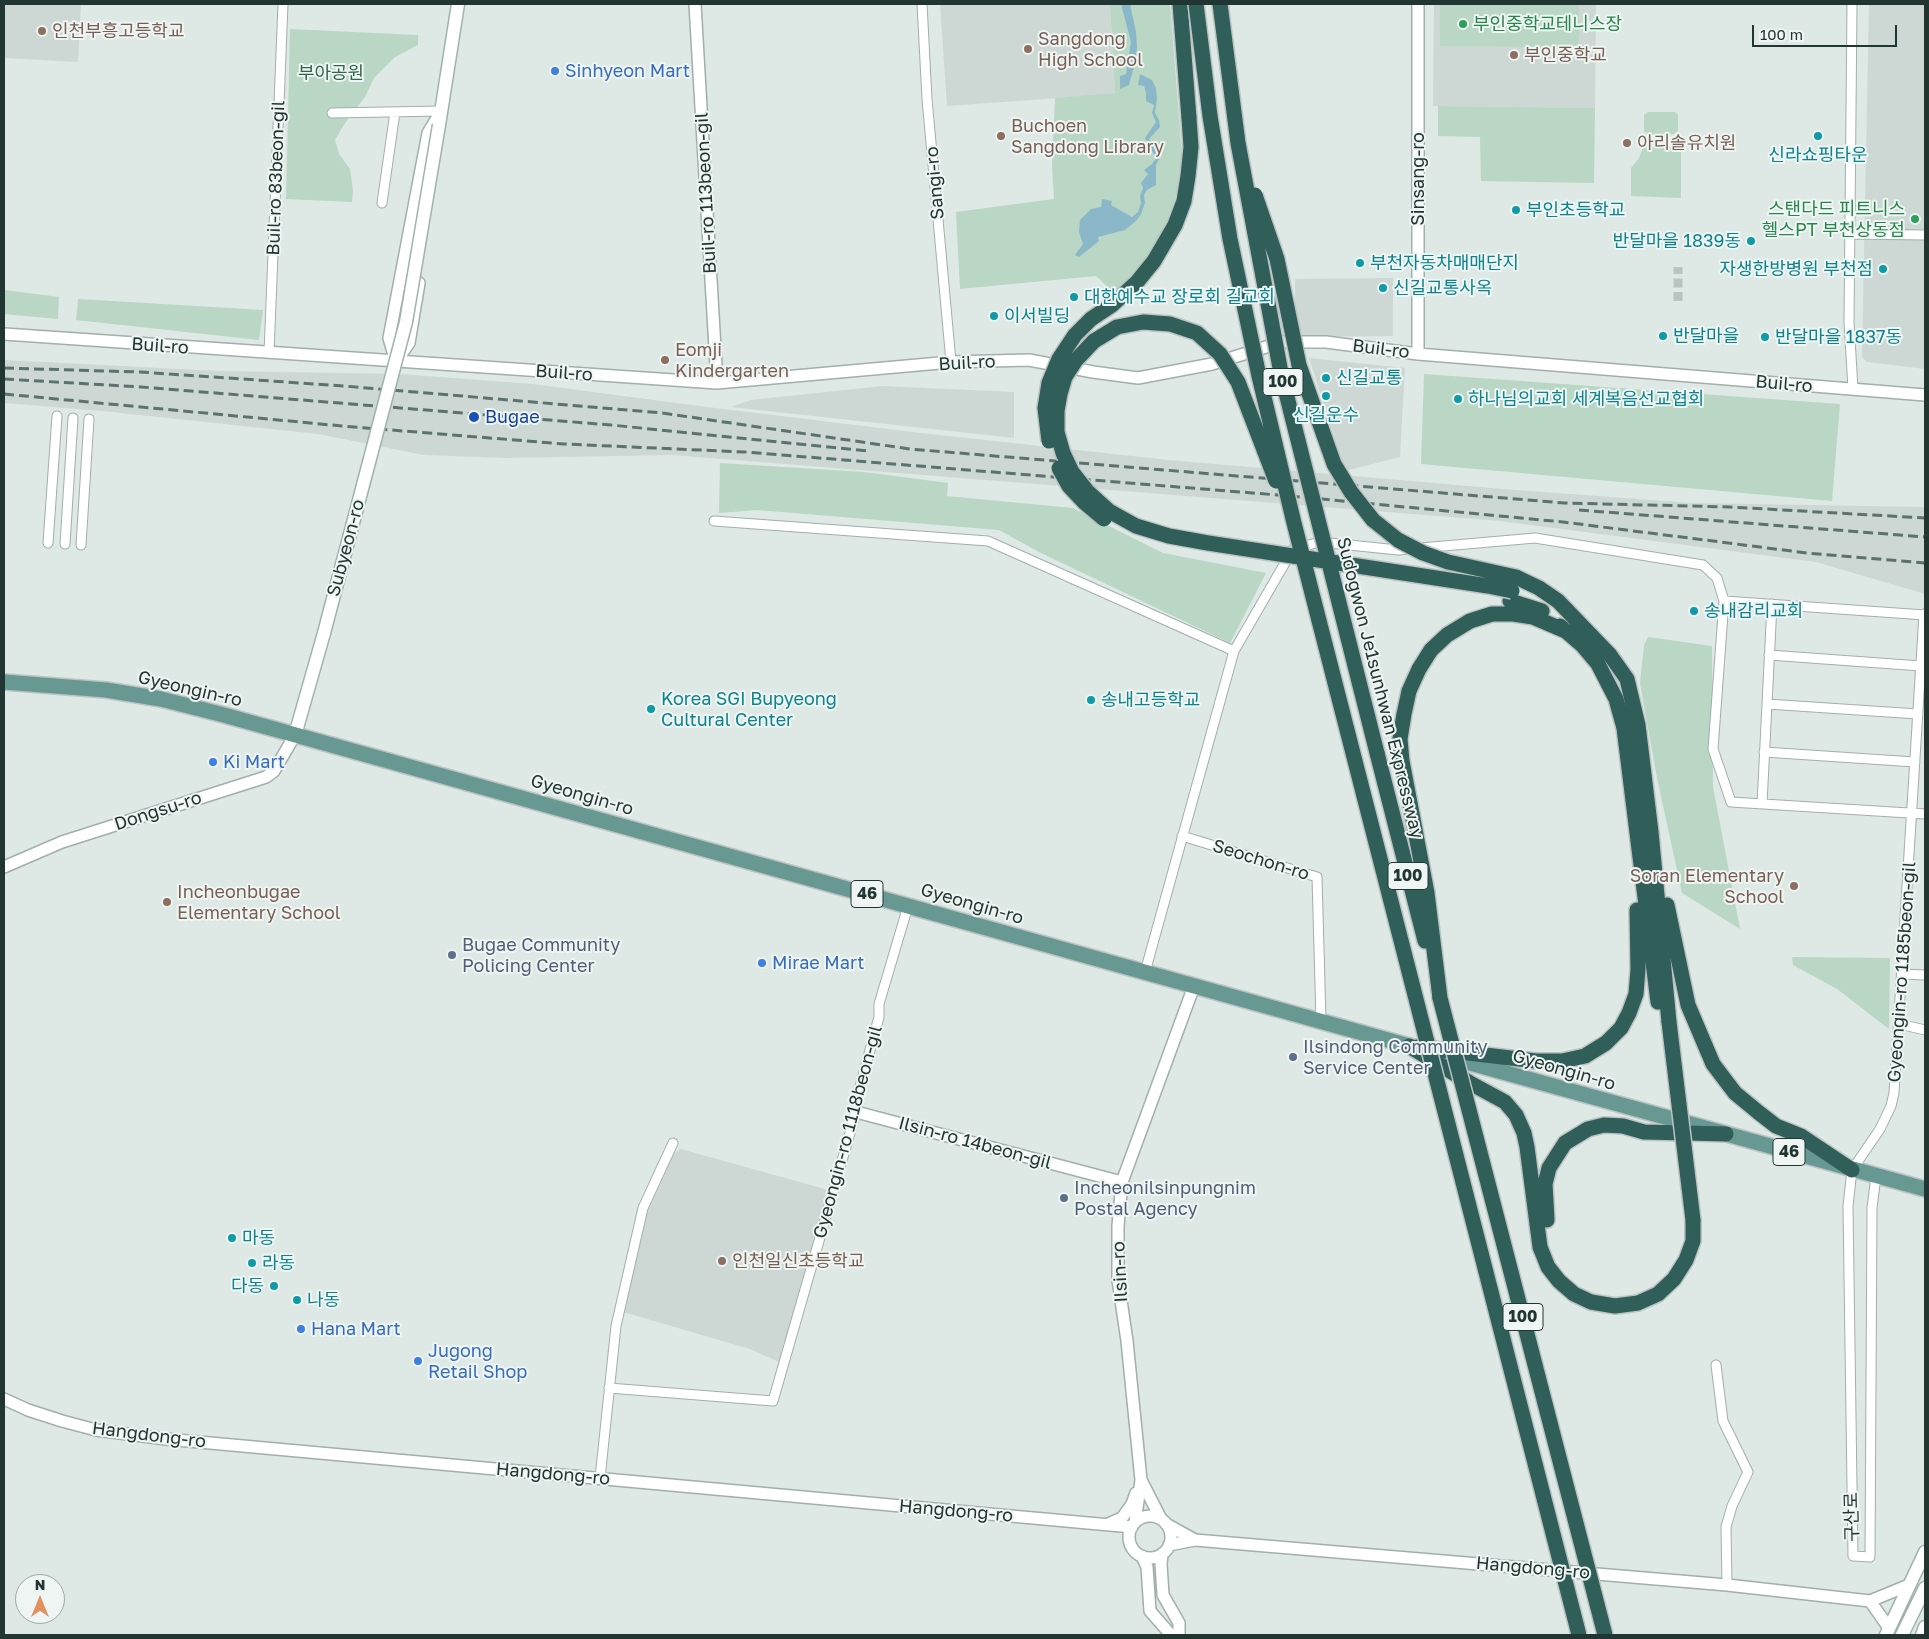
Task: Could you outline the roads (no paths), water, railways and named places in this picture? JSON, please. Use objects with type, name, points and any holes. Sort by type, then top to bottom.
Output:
[{"type":"highway","points":[[1180,4],[1191,147],[1184,201],[1175,225],[1154,261],[1137,282],[1118,300],[1091,319],[1076,335],[1059,359],[1049,382],[1046,408],[1048,438],[1056,462],[1069,486],[1106,520],[1133,535],[1164,545],[1497,597],[1513,596]]},
{"type":"highway","name":"100","points":[[1196,4],[1210,116],[1230,239],[1259,376],[1294,524],[1580,1635]]},
{"type":"highway","name":"Sudogwon Je1sunhwan Expressway","points":[[1220,4],[1238,143],[1281,372],[1440,998],[1605,1635]]},
{"type":"highway","points":[[1238,143],[1277,259],[1299,365],[1334,464],[1351,492],[1373,520],[1398,540],[1423,553],[1448,562],[1513,596],[1533,617],[1574,628],[1582,644],[1598,664],[1616,700],[1624,728],[1634,823],[1665,1023],[1693,1241],[1686,1260],[1674,1279],[1658,1294],[1638,1303],[1615,1306],[1591,1302],[1574,1294],[1559,1281],[1548,1267],[1540,1247],[1527,1148],[1524,1133],[1516,1116],[1505,1102],[1409,1046]]},
{"type":"highway","points":[[1294,524],[1238,382],[1220,354],[1196,333],[1170,324],[1143,322],[1117,327],[1094,341],[1076,360],[1065,377],[1057,411],[1057,432],[1063,453],[1072,472],[1087,491],[1109,511],[1136,526],[1169,536],[1208,543],[1488,586],[1513,596],[1546,604],[1610,655],[1627,679],[1638,726],[1651,832],[1665,1023]]},
{"type":"highway","points":[[1440,998],[1427,893],[1402,760],[1400,739],[1404,714],[1409,691],[1419,669],[1431,650],[1447,635],[1492,614],[1513,596]]},
{"type":"highway","points":[[1409,1046],[1536,1061],[1562,1061],[1585,1056],[1606,1043],[1621,1028],[1636,994],[1638,952],[1634,823]]},
{"type":"highway","points":[[1651,832],[1688,1005],[1713,1064],[1735,1094],[1764,1117],[1776,1126],[1800,1136],[1852,1170]]},
{"type":"highway","points":[[1689,1220],[1679,1256],[1668,1273],[1653,1286],[1637,1294],[1615,1296],[1594,1293],[1578,1285],[1565,1274],[1556,1261],[1550,1246],[1544,1201],[1544,1184],[1549,1168],[1565,1143],[1588,1129],[1604,1125],[1623,1126],[1644,1132],[1726,1134]]},
{"type":"main road","name":"Subyeon-ro","points":[[296,734],[406,322],[458,4]]},
{"type":"main road","name":"Gyeongin-ro","points":[[4,682],[86,688],[161,698],[296,734],[1925,1189]]},
{"type":"main road","points":[[1887,1632],[1925,1552]]},
{"type":"main road","points":[[1902,1635],[1925,1588]]},
{"type":"main road","points":[[1922,1635],[1925,1627]]},
{"type":"street","name":"Buil-ro 83beon-gil","points":[[269,353],[283,4]]},
{"type":"street","name":"Buil-ro 113beon-gil","points":[[696,4],[717,383]]},
{"type":"street","name":"Sangi-ro","points":[[922,4],[927,99],[951,362]]},
{"type":"street","name":"Sinsang-ro","points":[[1418,4],[1418,354]]},
{"type":"street","points":[[1852,4],[1848,322],[1853,389]]},
{"type":"street","points":[[332,113],[441,111]]},
{"type":"street","name":"Subyeon-ro","points":[[396,362],[409,343],[444,123],[441,111]]},
{"type":"street","name":"Subyeon-ro","points":[[396,362],[389,338],[428,133],[441,111]]},
{"type":"street","points":[[382,203],[395,112]]},
{"type":"street","points":[[1850,234],[1925,235]]},
{"type":"street","name":"Buil-ro","points":[[4,334],[717,383],[951,362],[1029,360],[1138,378],[1212,364],[1282,342],[1326,342],[1418,354],[1925,395]]},
{"type":"street","points":[[48,543],[57,416]]},
{"type":"street","points":[[65,544],[73,418]]},
{"type":"street","points":[[81,545],[89,419]]},
{"type":"street","points":[[714,521],[988,541],[1234,651]]},
{"type":"street","points":[[1145,972],[1234,651],[1293,549],[1320,542],[1398,550],[1535,538],[1703,565],[1717,578],[1724,601],[1713,749],[1731,802],[1925,814]]},
{"type":"street","points":[[1724,601],[1925,614]]},
{"type":"street","points":[[1762,804],[1772,604]]},
{"type":"street","name":"Gyeongin-ro 1185beon-gil","points":[[1852,1170],[1880,1129],[1891,1106],[1894,1093],[1925,614]]},
{"type":"street","points":[[1769,655],[1921,666]]},
{"type":"street","points":[[1767,704],[1918,714]]},
{"type":"street","name":"Dongsu-ro","points":[[4,867],[62,842],[266,776],[274,771],[296,734]]},
{"type":"street","points":[[1764,752],[1915,762]]},
{"type":"street","name":"Seochon-ro","points":[[1182,836],[1317,877],[1320,1021]]},
{"type":"street","name":"Gyeongin-ro 1118beon-gil","points":[[609,1388],[773,1401],[856,1112],[856,1098],[879,1017],[879,1004],[908,906]]},
{"type":"street","points":[[1902,974],[1925,974]]},
{"type":"street","name":"Ilsin-ro","points":[[1134,1524],[1141,1480],[1127,1341],[1118,1280],[1118,1226],[1122,1182],[1194,986]]},
{"type":"street","points":[[1899,1024],[1925,1030]]},
{"type":"street","name":"Ilsin-ro 14beon-gil","points":[[856,1112],[1122,1182]]},
{"type":"street","points":[[600,1478],[616,1326],[643,1208],[673,1143]]},
{"type":"street","name":"구산로","points":[[1852,1170],[1848,1206],[1852,1556],[1870,1557],[1872,1208],[1876,1176]]},
{"type":"street","points":[[1716,1365],[1723,1421],[1748,1472],[1732,1506],[1726,1527],[1727,1585]]},
{"type":"street","name":"Hangdong-ro","points":[[4,1398],[28,1410],[62,1421],[96,1430],[134,1436],[1106,1525],[1134,1524]]},
{"type":"street","points":[[1106,1525],[1122,1518],[1132,1504],[1141,1480]]},
{"type":"street","name":"Ilsin-ro","points":[[1141,1480],[1164,1521]]},
{"type":"street","points":[[1166,1550],[1156,1557],[1142,1556],[1136,1552],[1130,1541],[1134,1524],[1148,1516],[1164,1521],[1171,1534],[1166,1550],[1161,1564],[1163,1595],[1179,1623],[1179,1635]]},
{"type":"street","name":"Hangdong-ro","points":[[1164,1521],[1195,1540]]},
{"type":"street","name":"Hangdong-ro","points":[[1106,1525],[1130,1541]]},
{"type":"street","name":"Hangdong-ro","points":[[1166,1550],[1195,1540],[1727,1585],[1870,1601],[1909,1585]]},
{"type":"street","points":[[1142,1556],[1147,1567],[1150,1611],[1171,1635]]},
{"type":"street","points":[[1870,1601],[1887,1632]]},
{"type":"water","points":[[1121,4],[1130,4],[1136,32],[1137,48],[1129,85],[1120,89],[1120,76],[1126,74],[1131,42]]},
{"type":"water","points":[[1140,74],[1152,80],[1156,88],[1155,113],[1160,127],[1149,139],[1160,157],[1156,165],[1156,185],[1147,190],[1144,195],[1145,203],[1137,220],[1125,230],[1098,237],[1099,241],[1079,257],[1075,255],[1083,244],[1079,232],[1080,220],[1091,209],[1101,207],[1102,199],[1112,201],[1111,205],[1132,217],[1138,212],[1141,203],[1140,196],[1143,188],[1141,183],[1148,174],[1144,170],[1156,158],[1145,138],[1156,122],[1152,113],[1154,105],[1146,101],[1144,86],[1138,85]]},
{"type":"tunnel","points":[[1678,267],[1678,301]]},
{"type":"railway","points":[[4,368],[140,372],[344,386],[662,413],[910,449],[1564,503],[1730,507],[1925,518]]},
{"type":"railway","points":[[4,379],[141,387],[611,425],[869,451]]},
{"type":"railway","points":[[4,394],[342,426],[564,444],[745,452],[1290,496],[1563,522],[1807,553],[1925,563]]},
{"type":"railway","points":[[1579,510],[1925,537]]},
{"type":"place","name":"부인중학교테니스장","points":[[1463,24]]},
{"type":"place","name":"인천부흥고등학교","points":[[42,31]]},
{"type":"place","name":"Sangdong High School","points":[[1028,49]]},
{"type":"place","name":"부인중학교","points":[[1514,55]]},
{"type":"place","name":"Sinhyeon Mart","points":[[555,71]]},
{"type":"place","name":"Buchoen Sangdong Library","points":[[1001,136]]},
{"type":"place","name":"신라쇼핑타운","points":[[1818,136]]},
{"type":"place","name":"아리솔유치원","points":[[1627,143]]},
{"type":"place","name":"부인초등학교","points":[[1516,210]]},
{"type":"place","name":"스탠다드 피트니스 헬스PT 부천상동점","points":[[1915,219]]},
{"type":"place","name":"반달마을 1839동","points":[[1751,241]]},
{"type":"place","name":"부천자동차매매단지","points":[[1360,263]]},
{"type":"place","name":"자생한방병원 부천점","points":[[1883,269]]},
{"type":"place","name":"신길교통사옥","points":[[1383,288]]},
{"type":"place","name":"대한예수교 장로회 길교회","points":[[1074,297]]},
{"type":"place","name":"이서빌딩","points":[[994,316]]},
{"type":"place","name":"반달마을","points":[[1663,336]]},
{"type":"place","name":"반달마을 1837동","points":[[1765,337]]},
{"type":"place","name":"Eomji Kindergarten","points":[[665,360]]},
{"type":"place","name":"신길교통","points":[[1326,378]]},
{"type":"place","name":"신길운수","points":[[1326,396]]},
{"type":"place","name":"하나님의교회 세계복음선교협회","points":[[1458,399]]},
{"type":"place","name":"Bugae","points":[[474,417]]},
{"type":"place","name":"송내감리교회","points":[[1694,611]]},
{"type":"place","name":"송내고등학교","points":[[1091,700]]},
{"type":"place","name":"Korea SGI Bupyeong Cultural Center","points":[[651,709]]},
{"type":"place","name":"Ki Mart","points":[[213,762]]},
{"type":"place","name":"Soran Elementary School","points":[[1794,886]]},
{"type":"place","name":"Incheonbugae Elementary School","points":[[167,902]]},
{"type":"place","name":"Bugae Community Policing Center","points":[[452,955]]},
{"type":"place","name":"Mirae Mart","points":[[762,963]]},
{"type":"place","name":"Ilsindong Community Service Center","points":[[1293,1057]]},
{"type":"place","name":"Incheonilsinpungnim Postal Agency","points":[[1064,1198]]},
{"type":"place","name":"마동","points":[[232,1238]]},
{"type":"place","name":"인천일신초등학교","points":[[722,1261]]},
{"type":"place","name":"라동","points":[[252,1263]]},
{"type":"place","name":"다동","points":[[274,1286]]},
{"type":"place","name":"나동","points":[[297,1300]]},
{"type":"place","name":"Hana Mart","points":[[301,1329]]},
{"type":"place","name":"Jugong Retail Shop","points":[[418,1361]]},
{"type":"park label","name":"부아공원","points":[[331,73]]}]
